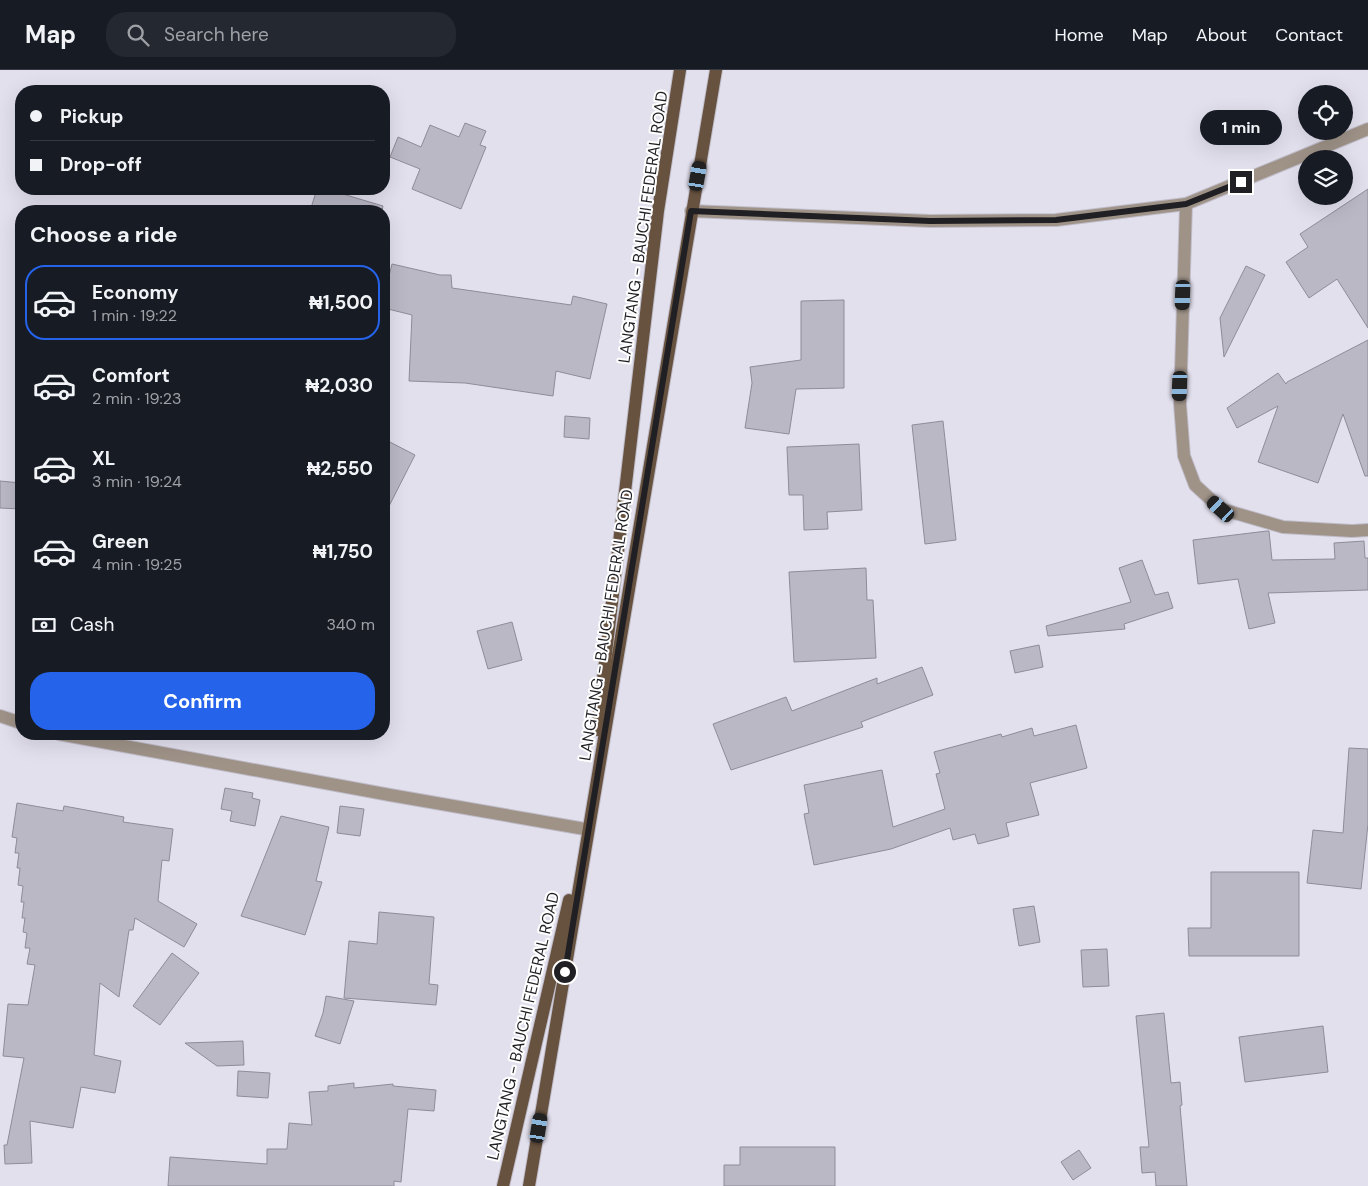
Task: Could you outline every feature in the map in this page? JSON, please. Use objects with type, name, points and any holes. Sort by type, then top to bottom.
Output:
[{"type":"main road","name":"LANGTANG - BAUCHI FEDERAL ROAD","points":[[503,1186],[586,829],[658,210],[680,70]]},
{"type":"main road","name":"LANGTANG - BAUCHI FEDERAL ROAD","points":[[529,1186],[716,70]]},
{"type":"street","points":[[691,211],[930,221],[1056,220],[1186,204],[1368,129]]},
{"type":"street","points":[[1186,204],[1180,404],[1184,456],[1195,485],[1221,509],[1283,527],[1352,531],[1368,530]]},
{"type":"street","points":[[0,716],[15,721]]},
{"type":"street","points":[[92,740],[586,829]]},
{"type":"building","points":[[465,123],[486,131],[480,145],[486,147],[461,209],[412,189],[420,169],[390,157],[398,137],[421,147],[430,125],[459,137]]},
{"type":"building","points":[[1368,189],[1368,328],[1337,279],[1309,298],[1286,262],[1308,247],[1300,234],[1344,205],[1353,205],[1353,199]]},
{"type":"building","points":[[315,195],[346,195],[380,205],[312,205]]},
{"type":"building","points":[[392,264],[440,275],[451,275],[452,288],[571,305],[573,296],[607,304],[590,379],[556,371],[553,396],[465,383],[409,381],[412,315],[390,310],[390,272]]},
{"type":"building","points":[[1246,266],[1265,275],[1224,357],[1220,318]]},
{"type":"building","points":[[844,300],[844,388],[796,389],[789,434],[745,428],[752,383],[750,367],[801,360],[801,301]]},
{"type":"building","points":[[1368,340],[1368,476],[1365,476],[1343,414],[1318,483],[1258,462],[1278,406],[1237,428],[1227,408],[1278,373],[1286,384]]},
{"type":"building","points":[[565,416],[590,418],[589,439],[564,437]]},
{"type":"building","points":[[943,421],[956,540],[925,544],[912,425]]},
{"type":"building","points":[[390,442],[415,455],[390,504]]},
{"type":"building","points":[[859,444],[862,510],[827,512],[828,529],[804,530],[803,495],[789,495],[787,447]]},
{"type":"building","points":[[0,481],[15,482],[15,509],[0,508]]},
{"type":"building","points":[[1269,531],[1272,560],[1335,559],[1334,543],[1364,541],[1365,558],[1368,558],[1368,590],[1268,593],[1275,623],[1249,629],[1238,579],[1198,584],[1193,540]]},
{"type":"building","points":[[1142,560],[1155,595],[1168,592],[1173,608],[1124,624],[1125,629],[1048,636],[1046,626],[1131,602],[1119,568]]},
{"type":"building","points":[[866,568],[867,600],[873,600],[876,658],[794,662],[789,572]]},
{"type":"building","points":[[512,622],[522,660],[488,669],[477,631]]},
{"type":"building","points":[[1039,645],[1043,667],[1015,673],[1010,651]]},
{"type":"building","points":[[922,667],[933,695],[861,722],[863,727],[731,770],[713,724],[786,697],[792,711],[877,678],[877,684]]},
{"type":"building","points":[[1076,725],[1087,768],[1030,783],[1039,815],[1006,823],[1009,836],[978,844],[975,834],[953,840],[950,828],[891,849],[814,865],[804,814],[809,813],[804,785],[882,770],[893,827],[945,809],[936,774],[940,773],[934,752],[1001,734],[1002,737],[1032,728],[1034,736]]},
{"type":"building","points":[[1349,748],[1368,749],[1368,824],[1361,889],[1307,883],[1313,830],[1343,833]]},
{"type":"building","points":[[225,788],[253,793],[252,798],[260,800],[255,826],[230,821],[232,811],[221,809]]},
{"type":"building","points":[[17,803],[63,811],[64,806],[124,817],[123,822],[173,829],[169,861],[162,860],[158,901],[197,924],[184,947],[135,918],[133,930],[129,930],[119,997],[100,983],[94,1055],[121,1061],[115,1093],[81,1087],[73,1128],[30,1121],[32,1163],[5,1164],[4,1145],[7,1145],[24,1058],[3,1056],[8,1004],[28,1005],[35,965],[27,964],[30,948],[25,948],[27,933],[23,932],[25,918],[22,918],[24,902],[21,902],[23,886],[18,885],[20,868],[17,868],[19,853],[15,853],[17,838],[12,837]]},
{"type":"building","points":[[340,806],[364,809],[360,836],[337,833]]},
{"type":"building","points":[[281,816],[329,827],[316,881],[322,882],[305,935],[241,916]]},
{"type":"building","points":[[1211,872],[1299,872],[1299,956],[1189,956],[1188,928],[1211,928]]},
{"type":"building","points":[[1034,906],[1040,942],[1019,946],[1013,909]]},
{"type":"building","points":[[379,912],[434,917],[429,984],[438,985],[436,1005],[344,998],[349,941],[377,944]]},
{"type":"building","points":[[1107,949],[1109,986],[1083,987],[1081,950]]},
{"type":"building","points":[[172,953],[199,973],[160,1025],[133,1006]]},
{"type":"building","points":[[326,996],[354,1001],[340,1044],[315,1036],[323,1013]]},
{"type":"building","points":[[1164,1013],[1171,1083],[1180,1082],[1182,1105],[1180,1106],[1187,1186],[1156,1186],[1155,1172],[1142,1173],[1140,1147],[1149,1147],[1136,1016]]},
{"type":"building","points":[[1323,1026],[1328,1072],[1245,1082],[1239,1037]]},
{"type":"building","points":[[243,1041],[244,1065],[217,1066],[185,1043]]},
{"type":"building","points":[[238,1071],[270,1073],[268,1098],[237,1096]]},
{"type":"building","points":[[354,1083],[354,1088],[393,1084],[393,1086],[436,1090],[434,1111],[408,1109],[401,1182],[394,1181],[394,1186],[168,1186],[170,1157],[267,1164],[267,1149],[287,1149],[289,1123],[312,1125],[309,1092],[328,1091],[328,1086]]},
{"type":"building","points":[[740,1147],[835,1147],[835,1186],[724,1186],[724,1165],[740,1165]]},
{"type":"building","points":[[1079,1150],[1091,1168],[1073,1180],[1061,1162]]},
{"type":"route","points":[[565,972],[691,211],[930,221],[1056,220],[1186,204],[1241,182]]}]
